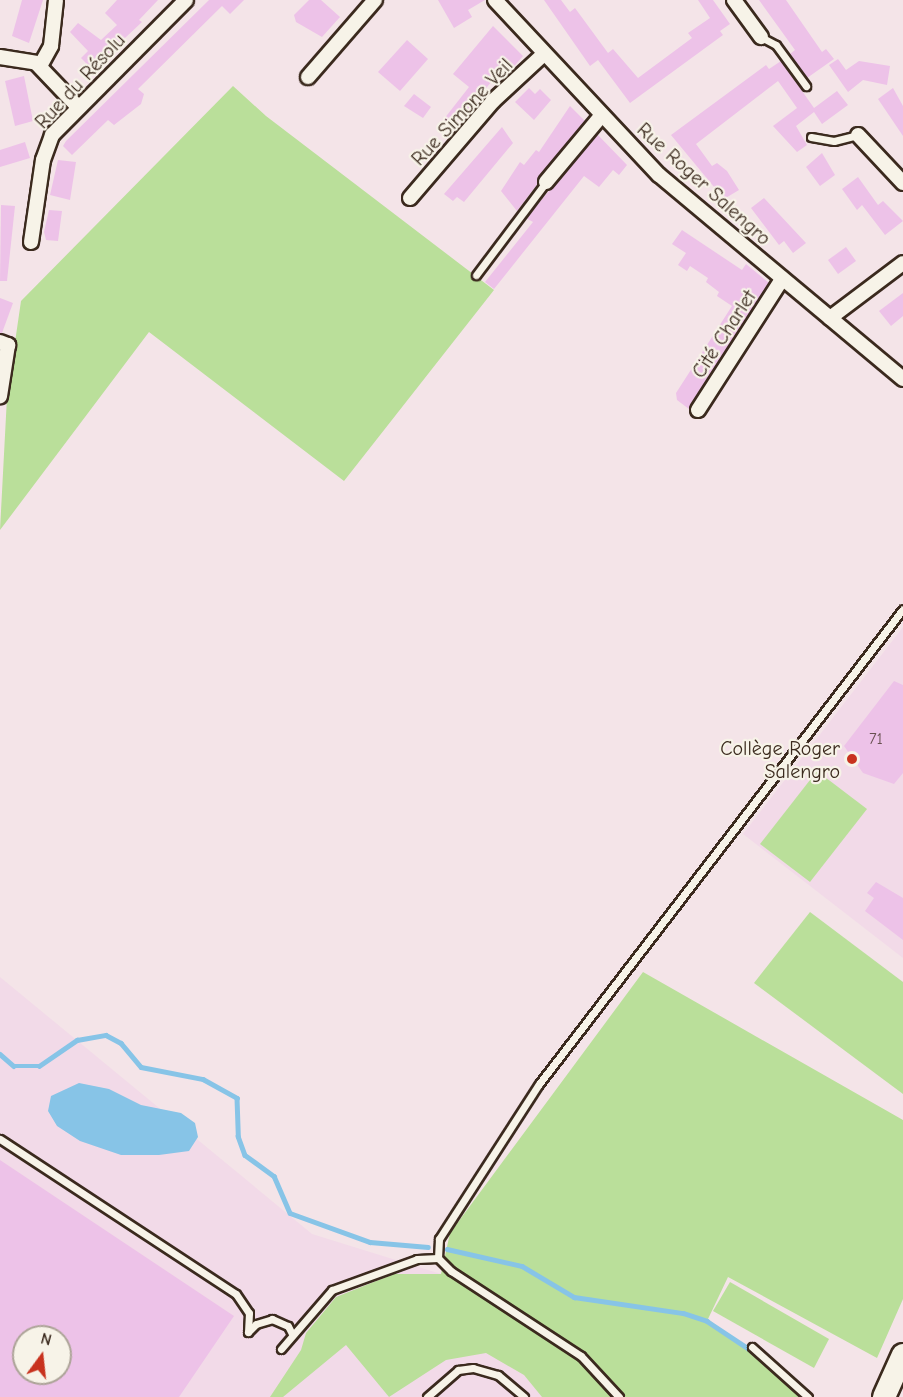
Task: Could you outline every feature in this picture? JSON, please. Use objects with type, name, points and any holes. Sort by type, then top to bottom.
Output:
[{"type":"main road","points":[[884,1397],[903,1354]]},
{"type":"street","points":[[40,66],[51,46],[56,0]]},
{"type":"street","name":"Rue du Résolu","points":[[31,242],[45,150],[52,135],[186,0]]},
{"type":"street","points":[[308,76],[375,0]]},
{"type":"street","name":"Rue Roger Salengro","points":[[495,0],[601,116],[659,175],[903,379]]},
{"type":"street","points":[[734,0],[760,38]]},
{"type":"street","name":"Rue Simone Veil","points":[[410,198],[493,101],[544,54]]},
{"type":"street","points":[[0,57],[29,60],[40,66],[78,107]]},
{"type":"street","points":[[546,182],[601,116]]},
{"type":"street","points":[[858,135],[903,183]]},
{"type":"street","points":[[830,318],[903,263]]},
{"type":"street","name":"Cité Charlet","points":[[698,411],[782,279]]},
{"type":"street","points":[[0,396],[4,344]]},
{"type":"lane","points":[[760,38],[776,45],[806,86]]},
{"type":"lane","points":[[811,137],[834,141],[858,135]]},
{"type":"lane","points":[[476,275],[546,182]]},
{"type":"lane","points":[[619,1397],[581,1356],[451,1271],[437,1256],[439,1239],[539,1084],[903,609]]},
{"type":"lane","points":[[0,1139],[236,1294],[249,1313],[248,1332],[256,1323],[272,1319],[288,1326],[292,1334]]},
{"type":"lane","points":[[281,1349],[292,1334],[307,1323],[332,1290],[354,1278],[417,1259],[437,1256]]},
{"type":"lane","points":[[752,1347],[808,1397]]},
{"type":"lane","points":[[427,1397],[458,1370],[473,1368],[498,1375],[524,1397]]},
{"type":"shaded area","name":"Collège Roger Salengro","points":[[903,627],[903,958],[743,834]]},
{"type":"shaded area","points":[[0,977],[312,1234],[441,1274],[602,1397],[0,1397]]},
{"type":"green space","points":[[233,86],[266,116],[494,290],[344,481],[149,332],[0,530],[7,397],[21,301]]},
{"type":"green space","points":[[817,771],[867,809],[810,882],[760,844]]},
{"type":"green space","points":[[810,912],[903,982],[903,1094],[754,983]]},
{"type":"green space","points":[[643,972],[903,1120],[903,1299],[877,1358],[728,1277],[708,1319],[805,1397],[542,1397],[524,1375],[486,1353],[446,1360],[389,1397],[346,1345],[283,1397],[270,1397],[301,1350],[306,1333],[336,1297],[394,1274],[441,1274],[450,1233]]},
{"type":"green space","points":[[730,1282],[829,1339],[814,1368],[713,1311]]},
{"type":"water","points":[[79,1083],[109,1089],[141,1105],[181,1113],[195,1123],[198,1137],[189,1151],[159,1155],[121,1155],[80,1141],[57,1126],[48,1111],[51,1096]]},
{"type":"building","points":[[22,0],[43,0],[29,43],[12,36]]},
{"type":"building","points":[[117,0],[158,0],[139,20],[142,22],[92,69],[81,58],[88,51],[70,32],[78,23],[101,40],[117,25],[105,13]]},
{"type":"building","points":[[209,0],[244,0],[230,14],[222,6],[138,89],[144,94],[141,104],[114,125],[108,120],[72,155],[63,146],[66,141]]},
{"type":"building","points":[[309,0],[321,0],[340,17],[322,37],[296,22],[294,15]]},
{"type":"building","points":[[438,0],[485,0],[468,10],[472,17],[454,28]]},
{"type":"building","points":[[544,0],[561,0],[570,12],[575,8],[608,53],[613,49],[638,78],[692,38],[688,33],[710,18],[698,0],[713,0],[730,24],[720,31],[723,35],[630,103],[598,60],[590,66]]},
{"type":"building","points":[[759,0],[786,0],[822,52],[826,49],[834,59],[807,78],[790,54],[795,50]]},
{"type":"building","points":[[493,26],[523,56],[510,71],[504,67],[453,127],[444,119],[469,87],[453,74]]},
{"type":"building","points":[[407,40],[428,59],[400,91],[378,72]]},
{"type":"building","points":[[838,59],[846,70],[859,61],[890,66],[887,85],[863,80],[848,92],[829,65]]},
{"type":"building","points":[[781,61],[814,108],[837,91],[848,105],[822,124],[814,112],[796,126],[807,145],[797,152],[773,126],[797,108],[778,81],[696,144],[712,166],[717,163],[727,171],[739,190],[724,199],[671,135],[766,65],[769,69]]},
{"type":"building","points":[[24,76],[33,121],[15,126],[5,81]]},
{"type":"building","points":[[529,88],[535,94],[540,89],[551,100],[534,120],[515,102]]},
{"type":"building","points":[[893,88],[903,106],[903,136],[878,99]]},
{"type":"building","points":[[414,94],[431,107],[423,118],[404,106]]},
{"type":"building","points":[[570,106],[585,121],[517,211],[501,191],[520,162],[524,165],[536,150],[539,152]]},
{"type":"building","points":[[502,127],[513,143],[464,202],[457,197],[453,201],[444,194]]},
{"type":"building","points":[[597,134],[627,165],[619,175],[613,170],[599,187],[584,176],[494,289],[485,282],[533,222],[526,218]]},
{"type":"building","points":[[25,142],[30,158],[0,167],[0,150]]},
{"type":"building","points":[[822,153],[835,175],[820,186],[806,167]]},
{"type":"building","points":[[58,160],[76,162],[70,200],[50,195]]},
{"type":"building","points":[[858,177],[878,205],[883,201],[903,221],[885,235],[862,205],[857,210],[842,189]]},
{"type":"building","points":[[764,198],[806,243],[793,253],[784,241],[779,245],[751,208]]},
{"type":"building","points":[[1,205],[15,206],[7,281],[0,281]]},
{"type":"building","points":[[49,210],[62,211],[58,241],[46,240],[44,232]]},
{"type":"building","points":[[682,230],[742,270],[746,264],[769,283],[689,409],[677,400],[676,393],[732,306],[717,296],[719,292],[706,282],[708,278],[690,266],[687,271],[678,265],[686,253],[672,244]]},
{"type":"building","points":[[846,247],[856,261],[838,274],[828,260]]},
{"type":"building","points":[[903,293],[903,316],[891,326],[879,311]]},
{"type":"building","points":[[0,298],[13,303],[2,333],[0,333]]},
{"type":"building","points":[[894,681],[903,685],[903,773],[894,784],[863,773],[844,746]]},
{"type":"building","points":[[876,882],[903,898],[903,940],[865,911],[874,898],[867,893]]},
{"type":"building","points":[[0,1160],[234,1316],[179,1397],[0,1397]]},
{"type":"waterway","points":[[0,1054],[14,1066],[39,1066],[77,1040],[106,1035],[121,1043],[141,1067],[203,1079],[237,1098],[238,1136],[245,1155],[274,1176],[290,1213],[370,1242],[428,1247]]},
{"type":"waterway","points":[[447,1249],[522,1266],[574,1297],[683,1313],[707,1321],[752,1351]]},
{"type":"place","name":"Collège Roger Salengro","points":[[852,759]]}]
